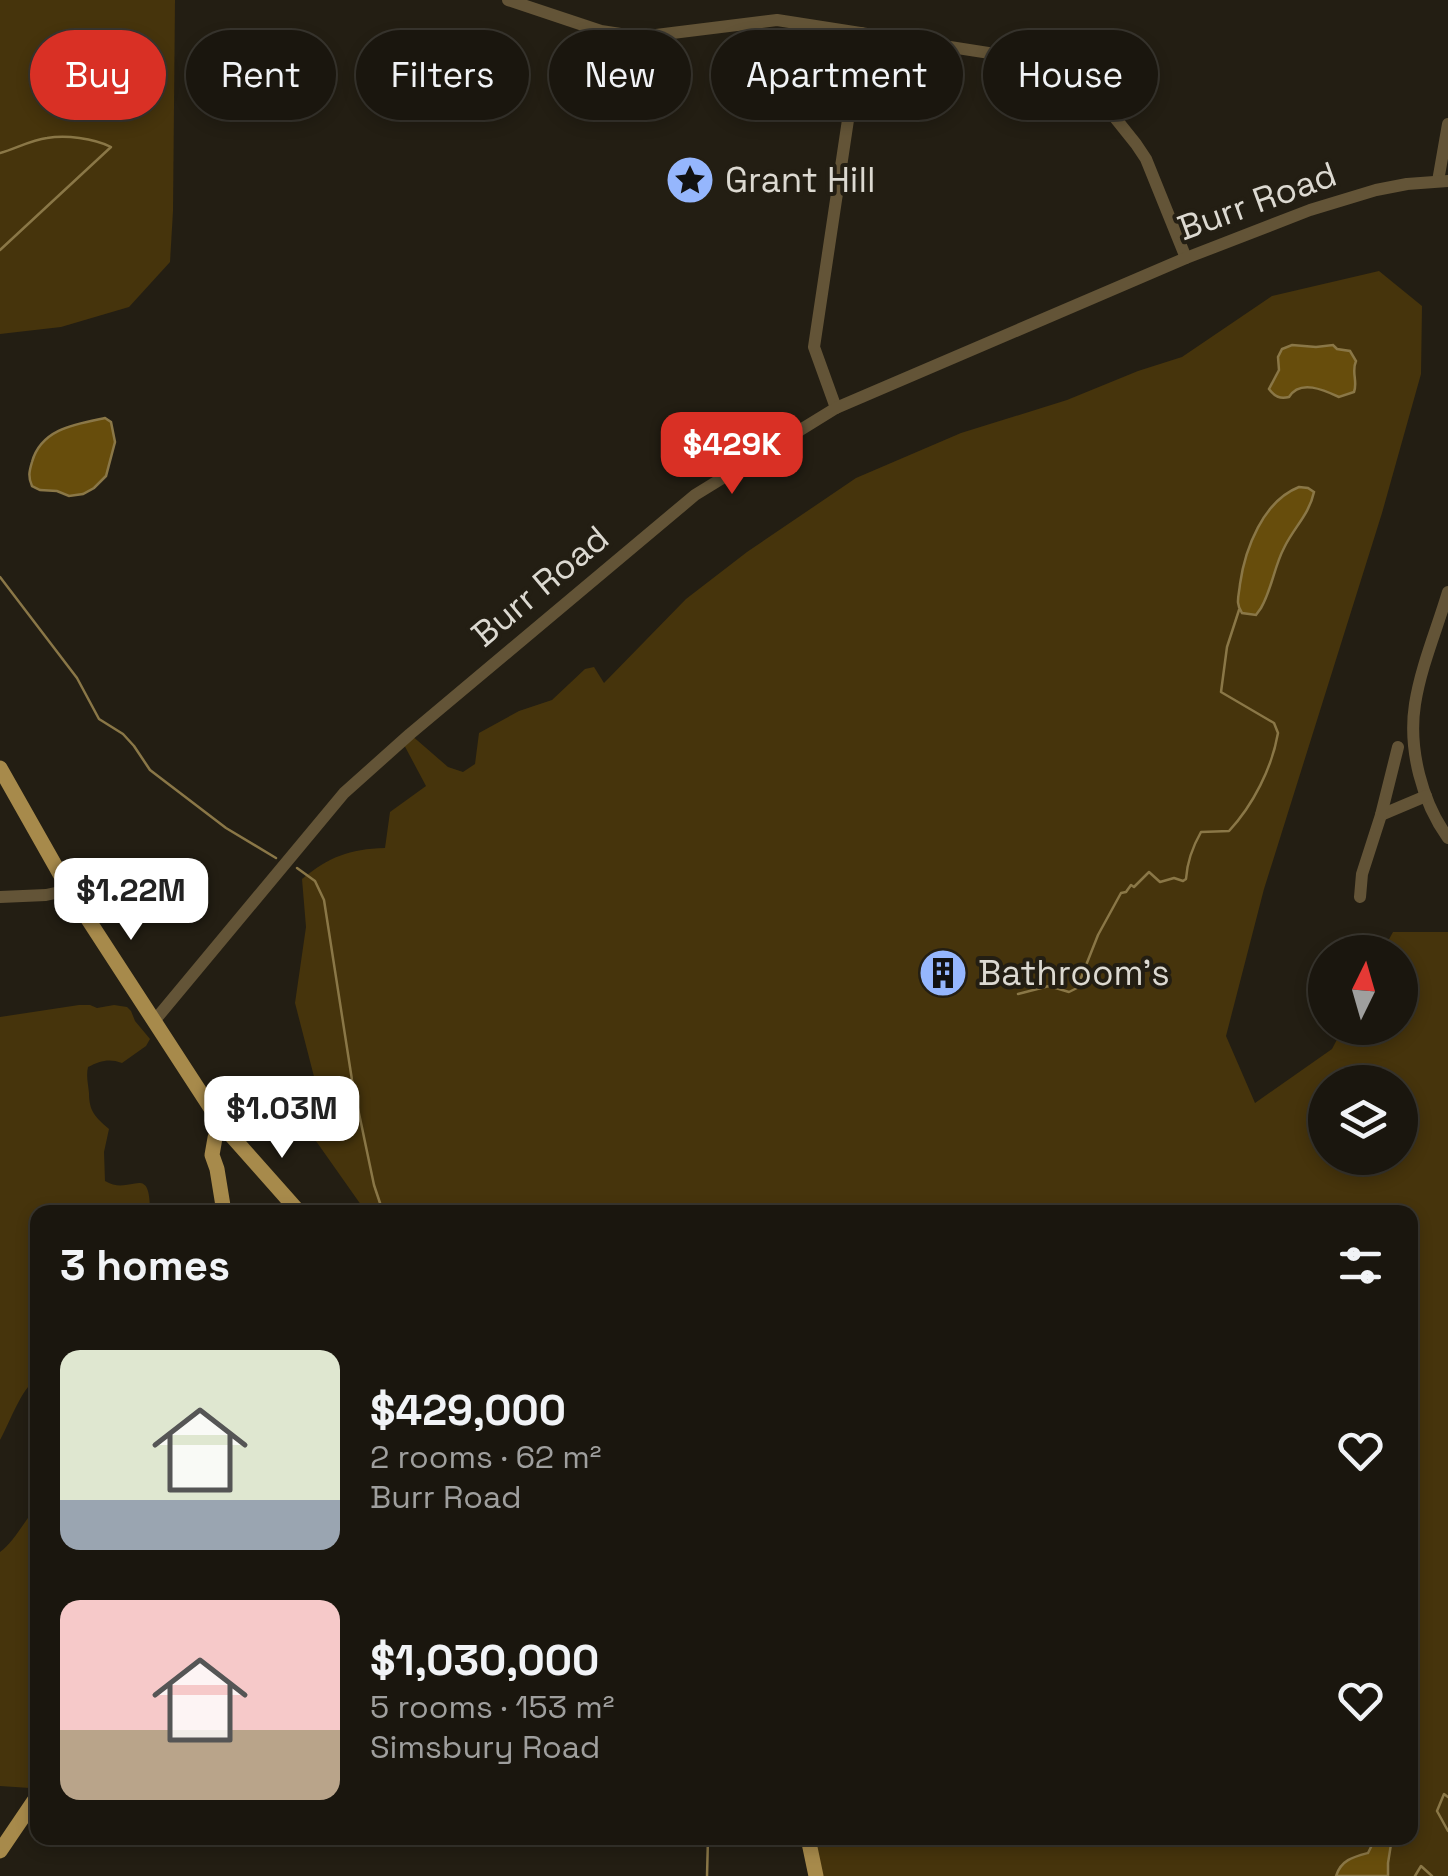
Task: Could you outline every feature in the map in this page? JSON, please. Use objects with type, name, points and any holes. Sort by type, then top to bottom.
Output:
[{"type":"main road","points":[[0,768],[68,890],[221,1124],[293,1205]]},
{"type":"main road","points":[[221,1124],[212,1155],[223,1205]]},
{"type":"main road","points":[[218,1170],[232,1138]]},
{"type":"main road","points":[[0,1852],[30,1806]]},
{"type":"main road","points":[[809,1845],[816,1876]]},
{"type":"street","points":[[508,0],[600,30],[640,37],[777,20],[842,30]]},
{"type":"street","points":[[963,49],[1047,62],[1096,94],[1146,159],[1186,258]]},
{"type":"street","points":[[836,408],[814,348],[849,120]]},
{"type":"street","points":[[1443,181],[1448,124]]},
{"type":"street","name":"Burr Road","points":[[154,1020],[344,793],[695,495],[836,408],[1186,258],[1360,195],[1407,184],[1443,181]]},
{"type":"street","points":[[1448,592],[1414,708],[1416,762],[1426,796],[1448,838]]},
{"type":"street","points":[[1360,896],[1362,874],[1398,747]]},
{"type":"street","points":[[1381,815],[1426,796]]},
{"type":"street","points":[[0,897],[46,896],[68,890]]},
{"type":"shaded area","points":[[0,0],[175,0],[170,262],[129,307],[61,327],[0,334]]},
{"type":"shaded area","points":[[1379,271],[1422,306],[1421,374],[1382,513],[1264,889],[1226,1036],[1255,1103],[1308,1066],[1308,1175],[1418,1175],[1418,1065],[1309,1065],[1334,1045],[1418,1045],[1418,935],[1391,935],[1448,932],[1448,1876],[823,1876],[816,1845],[1418,1845],[1418,1205],[361,1205],[304,1124],[318,1092],[295,1003],[306,927],[302,879],[340,856],[385,848],[390,812],[426,786],[402,741],[410,734],[448,767],[463,772],[475,764],[479,733],[519,711],[552,700],[585,669],[594,667],[604,683],[686,599],[856,478],[961,433],[1067,400],[1182,357],[1272,296]]},
{"type":"shaded area","points":[[1292,345],[1333,345],[1350,351],[1356,361],[1354,392],[1339,397],[1306,387],[1289,397],[1273,394],[1269,389],[1279,370],[1278,357],[1282,349]]},
{"type":"shaded area","points":[[105,418],[111,422],[115,442],[106,476],[94,488],[69,496],[32,486],[30,469],[43,442],[61,430]]},
{"type":"shaded area","points":[[1299,487],[1314,492],[1309,508],[1284,548],[1261,608],[1256,615],[1242,613],[1238,596],[1251,542],[1275,503]]},
{"type":"shaded area","points":[[79,1005],[114,1005],[127,1007],[150,1039],[122,1063],[101,1062],[88,1067],[87,1073],[92,1109],[109,1129],[104,1152],[105,1181],[114,1185],[143,1184],[150,1205],[30,1205],[30,1385],[0,1440],[0,1017]]},
{"type":"shaded area","points":[[30,1516],[30,1788],[0,1786],[0,1552]]},
{"type":"shaded area","points":[[1391,1845],[1388,1876],[1336,1876],[1344,1863],[1368,1853],[1371,1847]]},
{"type":"waterway","points":[[0,153],[54,137],[88,139],[111,147],[0,250]]},
{"type":"waterway","points":[[0,577],[77,678],[99,719],[123,734],[150,770],[226,828],[276,858]]},
{"type":"waterway","points":[[1018,994],[1049,986],[1069,992],[1077,988],[1098,935],[1121,893],[1149,872],[1160,882],[1186,879],[1201,832],[1229,831],[1253,798],[1266,773],[1278,733],[1274,723],[1221,692],[1227,647],[1239,610]]},
{"type":"waterway","points":[[297,868],[315,881],[324,900],[352,1080],[381,1205]]},
{"type":"waterway","points":[[1448,1797],[1444,1794],[1437,1811],[1448,1831]]},
{"type":"waterway","points":[[707,1876],[708,1845]]},
{"type":"waterway","points":[[1415,1876],[1421,1866],[1432,1876]]},
{"type":"place","name":"Grant Hill","points":[[690,180]]},
{"type":"place","name":"Bathroom's","points":[[943,973]]}]
